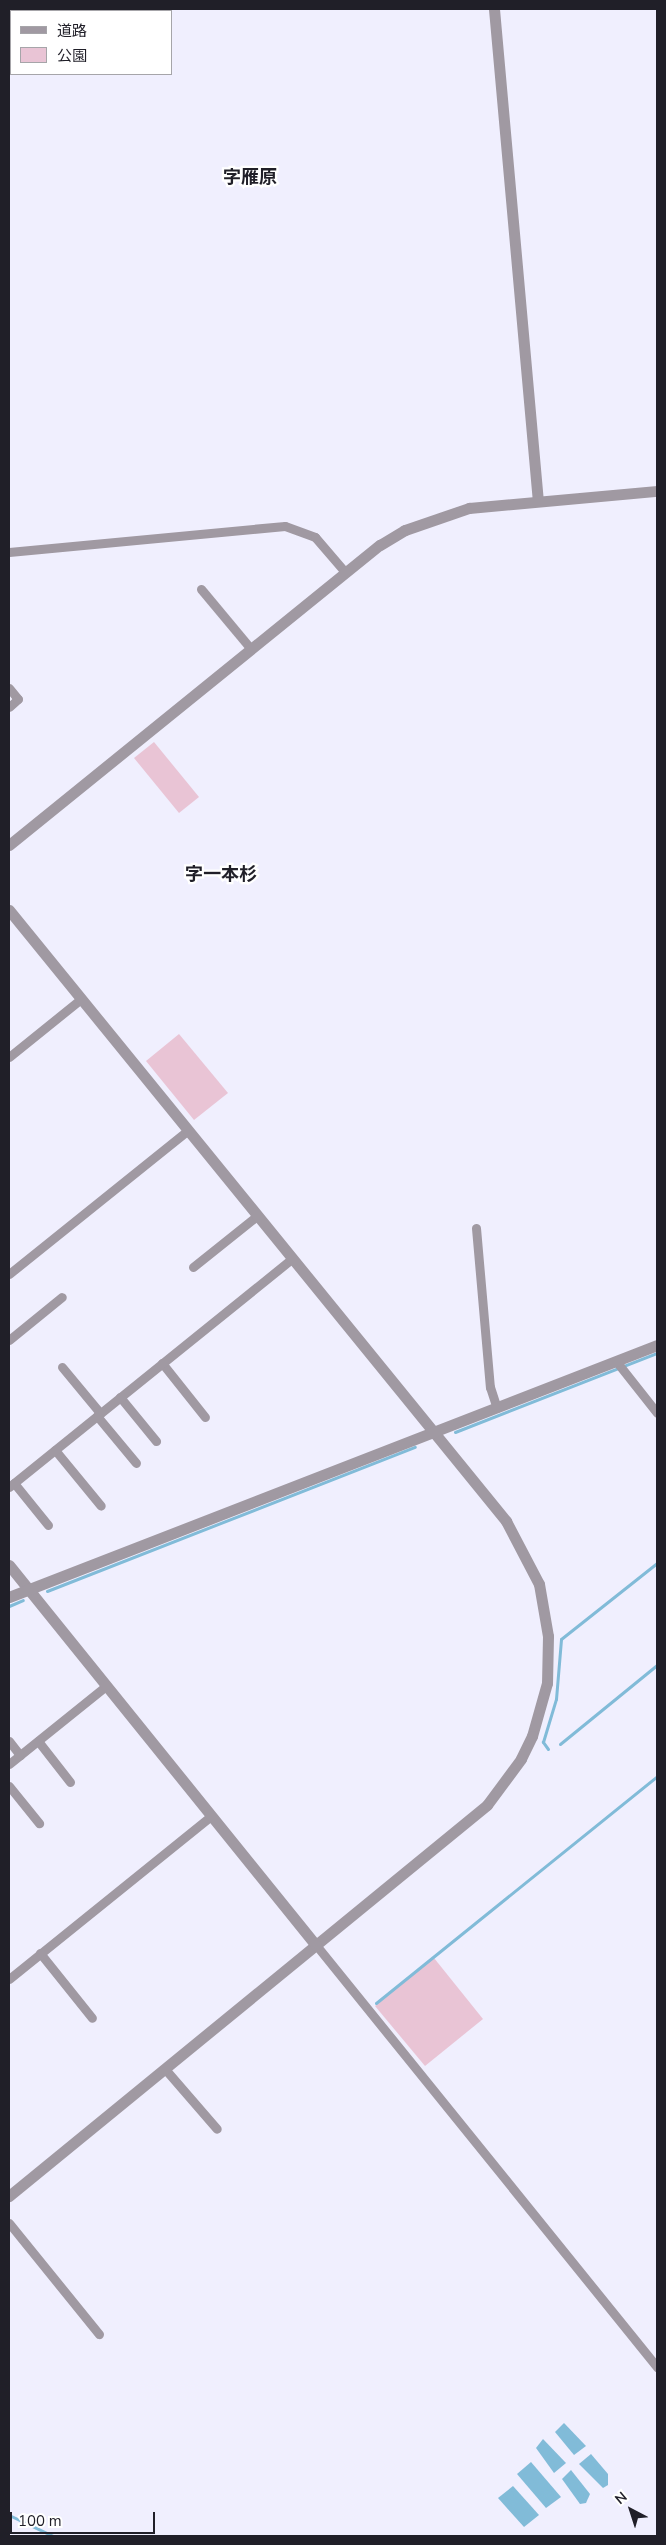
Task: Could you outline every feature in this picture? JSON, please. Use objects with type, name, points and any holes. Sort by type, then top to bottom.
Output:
[{"type":"street","points":[[494,9],[538,501]]},
{"type":"street","points":[[9,845],[380,545],[438,516],[538,501],[657,490]]},
{"type":"street","points":[[9,552],[285,526],[315,537],[345,572]]},
{"type":"street","points":[[201,589],[251,650]]},
{"type":"street","points":[[9,688],[18,699],[9,707]]},
{"type":"street","points":[[9,910],[506,1521],[529,1558],[546,1611],[548,1636],[541,1709],[521,1759],[487,1805],[9,2196]]},
{"type":"street","points":[[9,1057],[81,999]]},
{"type":"street","points":[[9,1274],[187,1131]]},
{"type":"street","points":[[193,1268],[257,1216]]},
{"type":"street","points":[[476,1228],[490,1387],[497,1408]]},
{"type":"street","points":[[48,1525],[12,1485],[292,1260]]},
{"type":"street","points":[[9,1340],[62,1297]]},
{"type":"street","points":[[9,1598],[432,1432],[619,1366],[657,1345]]},
{"type":"street","points":[[162,1363],[205,1417]]},
{"type":"street","points":[[619,1366],[657,1413]]},
{"type":"street","points":[[62,1367],[136,1463]]},
{"type":"street","points":[[120,1397],[156,1441]]},
{"type":"street","points":[[54,1450],[100,1506]]},
{"type":"street","points":[[9,1566],[657,2367]]},
{"type":"street","points":[[9,1764],[106,1686]]},
{"type":"street","points":[[9,1741],[20,1755]]},
{"type":"street","points":[[38,1741],[70,1782]]},
{"type":"street","points":[[9,1786],[39,1823]]},
{"type":"street","points":[[9,1979],[211,1816]]},
{"type":"street","points":[[40,1954],[92,2018]]},
{"type":"street","points":[[165,2069],[217,2129]]},
{"type":"street","points":[[9,2223],[99,2334]]},
{"type":"green space","points":[[154,742],[199,797],[179,813],[134,758]]},
{"type":"green space","points":[[179,1034],[228,1093],[194,1120],[146,1061]]},
{"type":"green space","points":[[434,1958],[483,2019],[425,2066],[375,2006]]},
{"type":"water","points":[[564,2423],[586,2446],[574,2455],[555,2432]]},
{"type":"water","points":[[543,2439],[566,2463],[554,2473],[536,2448]]},
{"type":"water","points":[[591,2454],[608,2474],[608,2485],[603,2488],[579,2464]]},
{"type":"water","points":[[531,2462],[561,2497],[546,2508],[517,2474]]},
{"type":"water","points":[[571,2470],[590,2494],[586,2503],[580,2504],[562,2479]]},
{"type":"water","points":[[513,2486],[539,2515],[524,2527],[498,2498]]},
{"type":"waterway","points":[[455,1432],[657,1353]]},
{"type":"waterway","points":[[47,1591],[415,1447]]},
{"type":"waterway","points":[[548,1749],[543,1742],[556,1699],[561,1639],[657,1563]]},
{"type":"waterway","points":[[9,1606],[23,1600]]},
{"type":"waterway","points":[[560,1744],[657,1665]]},
{"type":"waterway","points":[[376,2003],[657,1776]]},
{"type":"waterway","points":[[9,2515],[53,2536]]},
{"type":"district","name":"字雁原","points":[[250,177]]},
{"type":"district","name":"字一本杉","points":[[221,874]]}]
